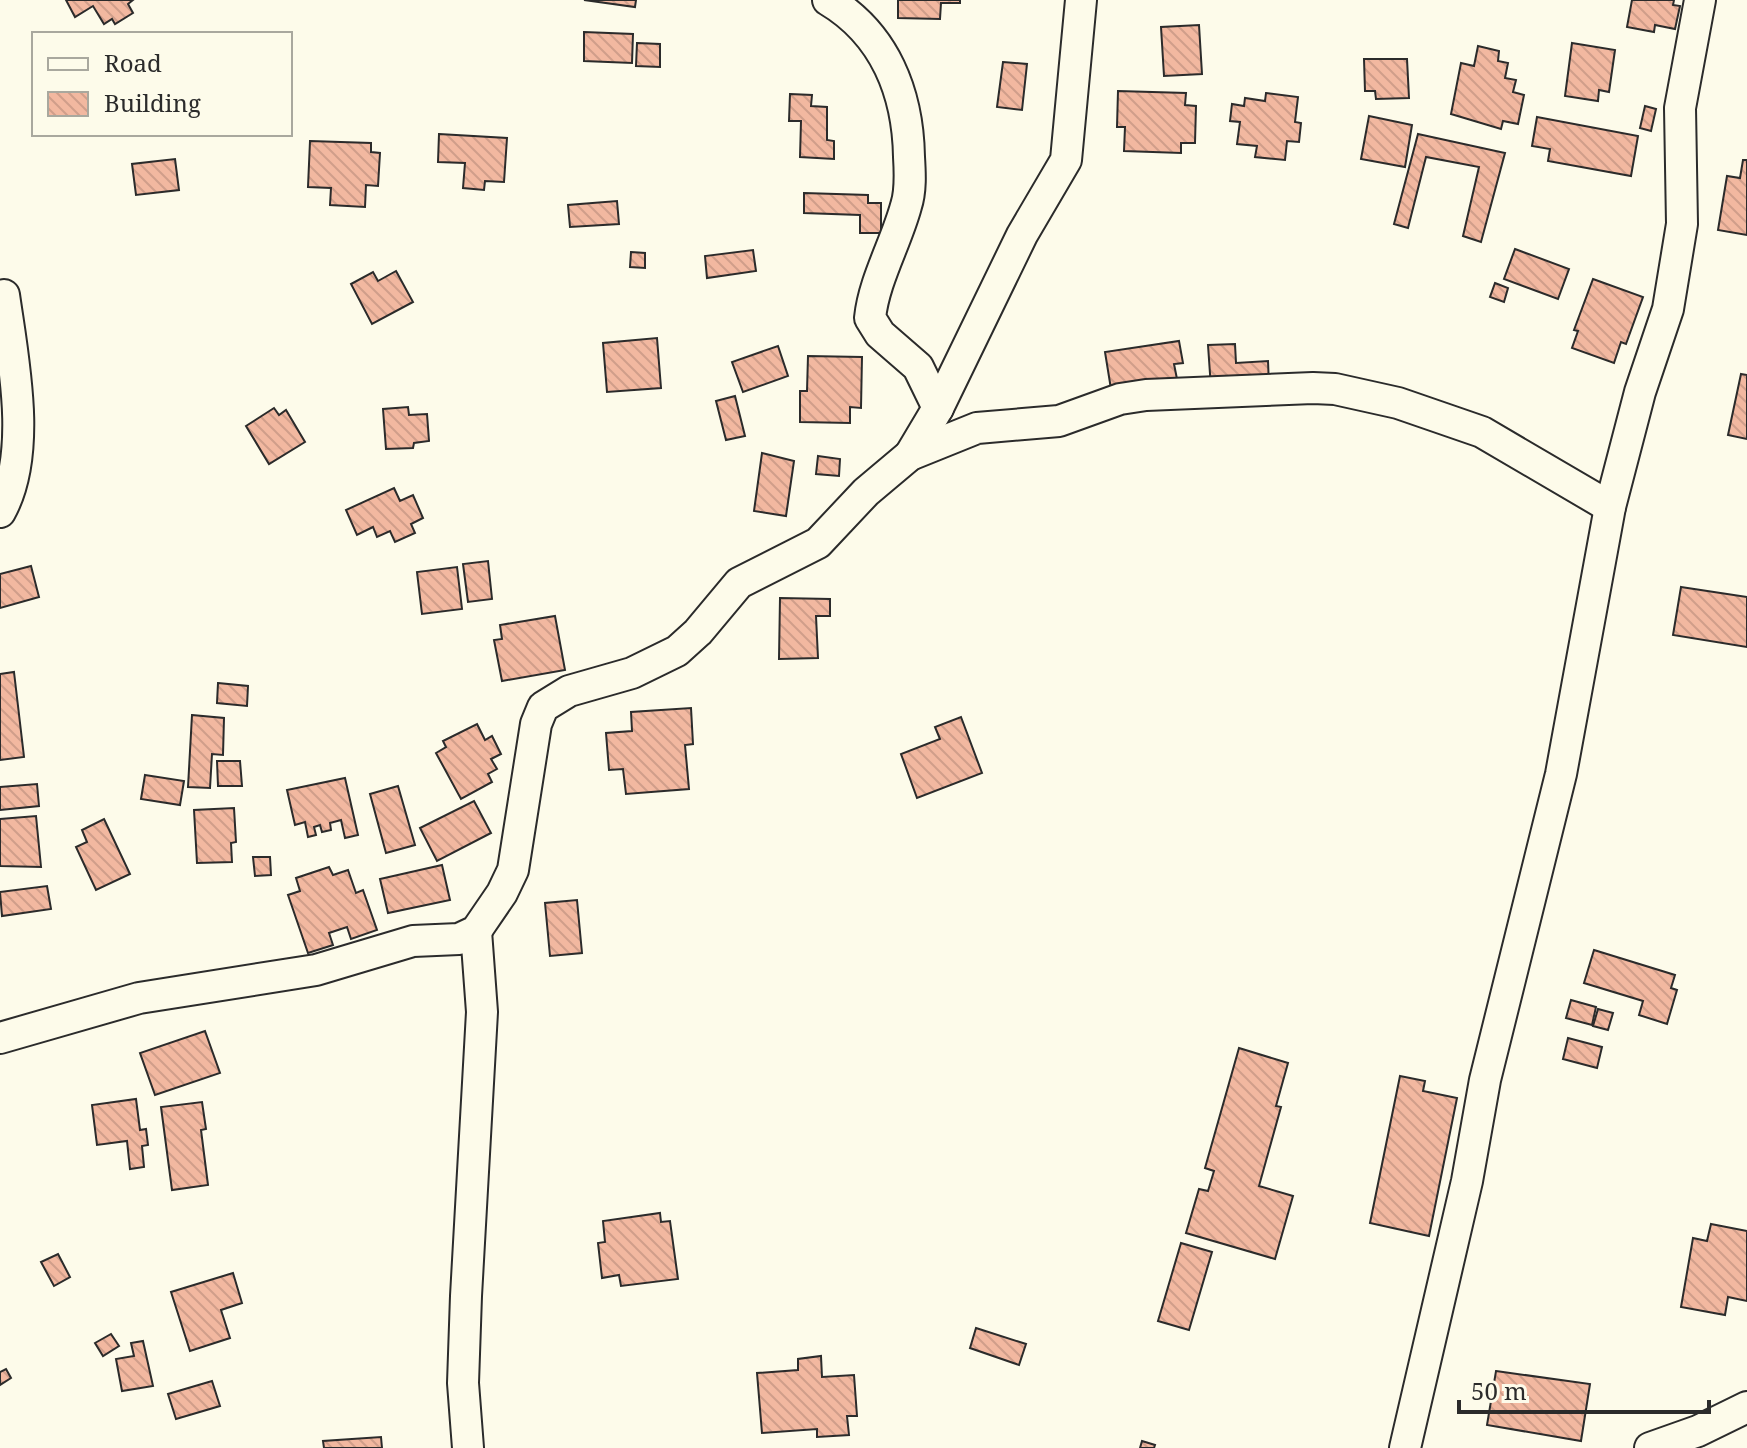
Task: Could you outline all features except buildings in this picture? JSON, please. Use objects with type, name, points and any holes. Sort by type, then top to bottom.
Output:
[{"type":"street","points":[[828,0],[874,39],[894,75],[903,103],[909,127],[908,203],[870,318],[880,334],[918,367],[938,408]]},
{"type":"street","points":[[0,1038],[139,998],[316,970],[413,941],[459,939],[476,931],[502,893],[513,870],[536,724],[543,707],[569,691],[632,673],[677,651],[698,632],[739,583],[806,551],[910,455],[938,408],[1022,235],[1066,160],[1081,0]]},
{"type":"street","points":[[1405,1448],[1467,1181],[1485,1080],[1561,774],[1610,507],[1640,392],[1668,309],[1677,265],[1682,224],[1680,108],[1700,0]]},
{"type":"street","points":[[0,512],[10,492],[20,404],[4,295]]},
{"type":"street","points":[[910,455],[977,428],[1074,418],[1120,399],[1146,395],[1335,389],[1398,403],[1482,432],[1610,507]]},
{"type":"street","points":[[468,1448],[465,1340],[482,1012],[476,931]]},
{"type":"street","points":[[1650,1448],[1698,1431],[1747,1407]]}]
